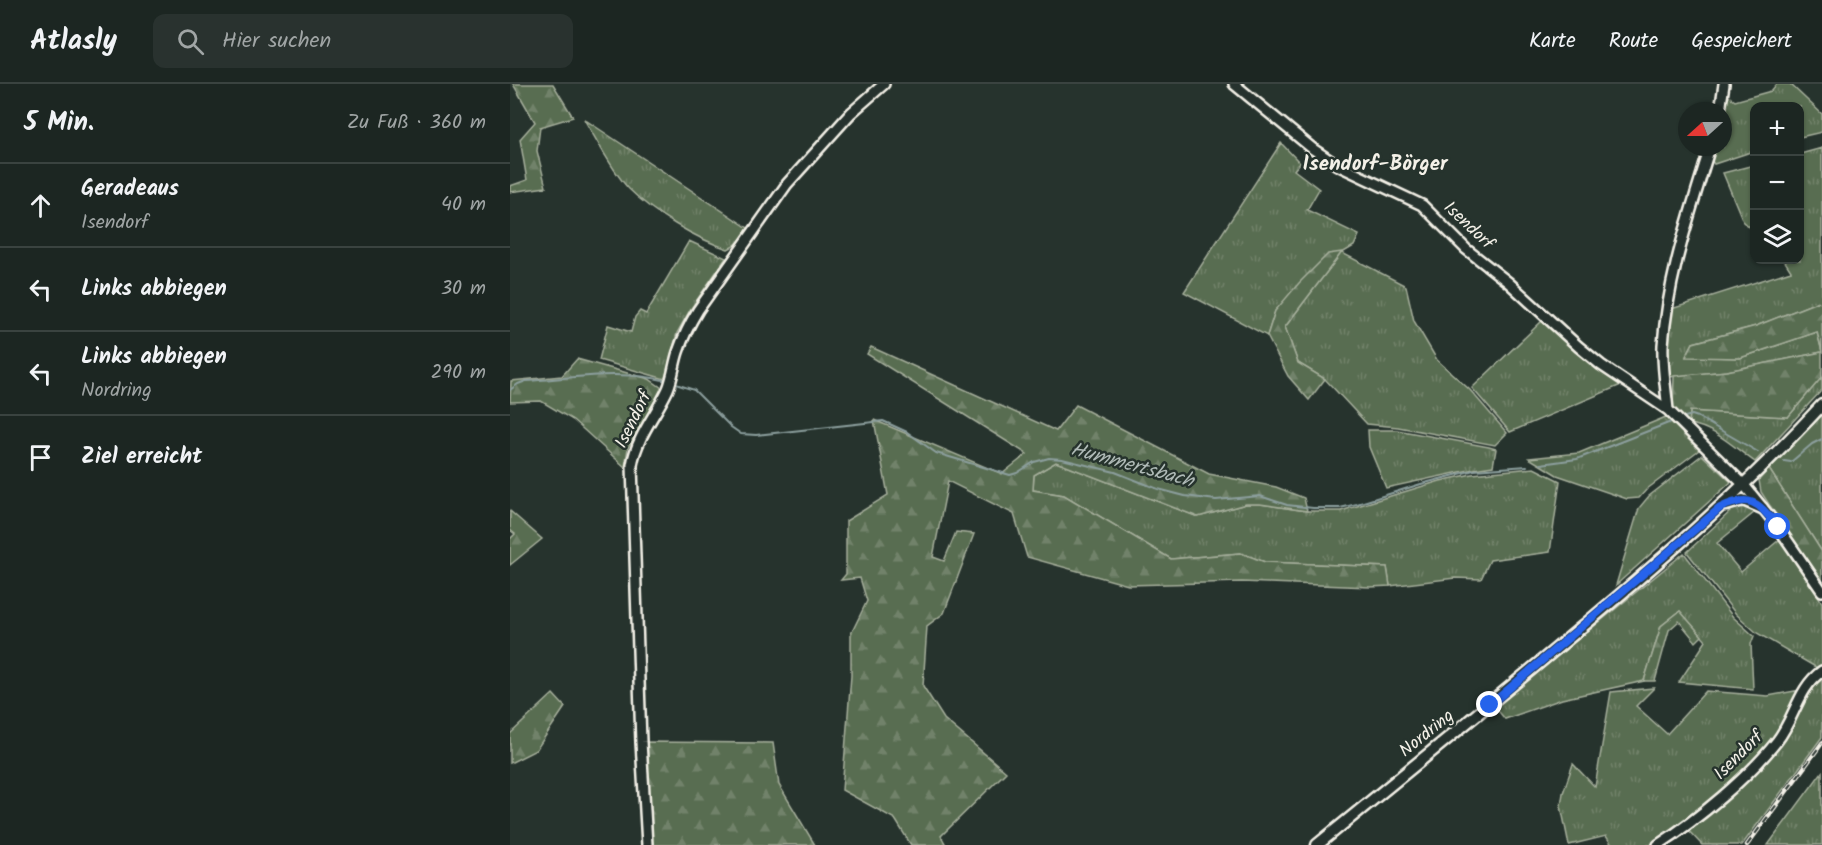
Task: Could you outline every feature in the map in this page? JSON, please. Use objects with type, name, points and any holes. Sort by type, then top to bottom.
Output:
[{"type":"main road","name":"Nordring","points":[[1317,845],[1490,705],[1720,508],[1822,405]]},
{"type":"main road","points":[[1720,508],[1743,500],[1762,508]]},
{"type":"street","name":"Isendorf","points":[[647,845],[641,742],[632,465],[638,442],[670,382],[686,330],[698,310],[787,184],[851,113],[884,84]]},
{"type":"street","name":"Isendorf","points":[[1234,84],[1313,149],[1337,165],[1422,205],[1466,249],[1508,282],[1579,347],[1670,413],[1744,485],[1809,569],[1822,590]]},
{"type":"street","points":[[1721,102],[1724,84]]},
{"type":"street","points":[[1670,413],[1663,348],[1668,300],[1685,226],[1707,156]]},
{"type":"street","name":"Isendorf","points":[[1658,845],[1737,784],[1760,761],[1779,740],[1809,681],[1822,671]]},
{"type":"green space","points":[[513,84],[553,84],[573,117],[540,127],[537,151],[546,187],[510,192],[510,186],[527,180],[520,139],[535,122]]},
{"type":"green space","points":[[1777,84],[1790,84],[1822,114],[1822,132],[1804,136],[1804,102],[1750,102],[1750,152],[1714,164],[1711,160],[1712,156],[1732,156],[1732,102],[1725,102],[1726,94],[1735,101],[1771,91]]},
{"type":"green space","points":[[584,119],[748,228],[742,238],[728,249],[716,245],[689,232],[650,207],[623,183]]},
{"type":"green space","points":[[1281,143],[1300,163],[1294,170],[1319,189],[1307,210],[1359,235],[1354,246],[1342,253],[1406,286],[1414,321],[1437,360],[1470,390],[1507,433],[1495,445],[1398,427],[1367,424],[1325,379],[1298,363],[1285,327],[1341,253],[1275,311],[1267,336],[1184,292]]},
{"type":"green space","points":[[1822,148],[1822,303],[1817,302],[1756,326],[1693,343],[1686,356],[1740,358],[1817,332],[1822,352],[1727,371],[1669,377],[1666,350],[1668,310],[1791,271],[1787,264],[1804,264],[1804,153]]},
{"type":"green space","points":[[1750,166],[1750,227],[1743,221],[1723,173]]},
{"type":"green space","points":[[689,241],[726,258],[677,333],[665,379],[599,360],[608,325],[631,332],[635,317],[640,311],[646,314]]},
{"type":"green space","points":[[1342,252],[1285,327],[1298,363],[1325,379],[1309,400],[1288,376],[1267,336],[1275,311],[1299,283],[1328,254]]},
{"type":"green space","points":[[1817,302],[1822,303],[1822,351],[1817,332],[1740,358],[1686,357],[1693,343],[1756,326]]},
{"type":"green space","points":[[1542,321],[1578,354],[1621,385],[1510,432],[1472,388]]},
{"type":"green space","points":[[871,347],[1056,431],[1076,405],[1209,474],[1276,487],[1304,498],[1307,511],[1246,504],[1198,517],[1056,462],[1034,475],[1033,490],[1064,495],[1171,559],[1241,553],[1265,562],[1387,567],[1390,586],[1242,582],[1128,585],[1027,557],[1014,514],[948,481],[933,557],[944,561],[956,532],[974,534],[944,613],[927,626],[923,686],[944,719],[1006,772],[941,836],[946,845],[911,845],[895,819],[842,790],[851,676],[851,634],[867,601],[860,578],[841,580],[846,574],[846,521],[888,495],[874,420],[1002,474],[1027,454],[867,354]]},
{"type":"green space","points":[[1822,352],[1822,377],[1788,417],[1690,411],[1689,424],[1673,409],[1674,376],[1727,371]]},
{"type":"green space","points":[[577,359],[649,379],[662,388],[628,448],[625,467],[573,420],[541,401],[510,402],[511,381],[562,376]]},
{"type":"green space","points":[[1822,377],[1822,390],[1755,462],[1716,434],[1689,424],[1690,411],[1788,417]]},
{"type":"green space","points":[[1822,415],[1822,552],[1769,469]]},
{"type":"green space","points":[[1666,417],[1699,450],[1647,489],[1639,498],[1627,499],[1557,475],[1529,458],[1579,453]]},
{"type":"green space","points":[[1368,430],[1397,430],[1496,449],[1493,466],[1386,488],[1369,447]]},
{"type":"green space","points":[[1702,455],[1731,482],[1616,585],[1639,508],[1649,496]]},
{"type":"green space","points":[[1056,462],[1198,517],[1246,504],[1307,511],[1341,511],[1440,481],[1472,474],[1534,468],[1560,481],[1550,552],[1490,560],[1481,579],[1455,578],[1390,586],[1387,567],[1265,562],[1240,553],[1171,559],[1064,495],[1033,490],[1034,475]]},
{"type":"green space","points":[[1769,469],[1822,552],[1822,586],[1761,492],[1759,480]]},
{"type":"green space","points":[[1739,506],[1747,506],[1755,512],[1717,543],[1741,572],[1780,539],[1809,579],[1822,603],[1822,667],[1819,669],[1757,633],[1736,614],[1687,552]]},
{"type":"green space","points":[[510,511],[542,539],[510,565],[510,539],[515,534],[510,530]]},
{"type":"green space","points":[[1684,553],[1733,617],[1754,636],[1751,644],[1753,689],[1679,682],[1706,641],[1680,611],[1661,626],[1644,681],[1562,699],[1505,719],[1495,707]]},
{"type":"green space","points":[[1680,611],[1702,636],[1696,642],[1679,621],[1669,630],[1655,681],[1644,681],[1661,626]]},
{"type":"green space","points":[[1822,676],[1822,737],[1742,845],[1702,845],[1686,828],[1782,741],[1799,712],[1808,688]]},
{"type":"green space","points":[[1654,688],[1636,706],[1667,734],[1706,691],[1768,696],[1800,690],[1777,738],[1736,782],[1654,845],[1612,845],[1606,836],[1569,845],[1561,806],[1563,793],[1573,764],[1595,787],[1611,692]]},
{"type":"green space","points":[[553,694],[565,707],[536,750],[510,763],[510,734]]},
{"type":"green space","points":[[641,742],[773,743],[779,785],[815,845],[652,845]]},
{"type":"green space","points":[[1822,772],[1822,845],[1768,845]]},
{"type":"waterway","name":"Hummertsbach","points":[[510,390],[526,381],[597,375],[650,377],[668,381]]},
{"type":"waterway","name":"Hummertsbach","points":[[673,383],[694,390],[741,434],[756,435],[883,421],[907,432],[936,453],[1010,475],[1034,462],[1049,458],[1062,459],[1115,472],[1158,489],[1185,496],[1216,500],[1260,496],[1287,505],[1340,508],[1474,470],[1527,466]]},
{"type":"waterway","name":"Hummertsbach","points":[[1681,418],[1692,415],[1698,417],[1758,452]]},
{"type":"waterway","name":"Hummertsbach","points":[[1541,464],[1577,459],[1676,420]]},
{"type":"waterway","name":"Hummertsbach","points":[[1784,461],[1791,462],[1812,444],[1822,439]]},
{"type":"railway","points":[[1747,845],[1822,743]]},
{"type":"district","name":"Isendorf-Börger","points":[[1375,164]]},
{"type":"route","points":[[1490,705],[1647,573],[1720,508],[1736,501],[1751,501],[1762,508],[1778,527]]}]
